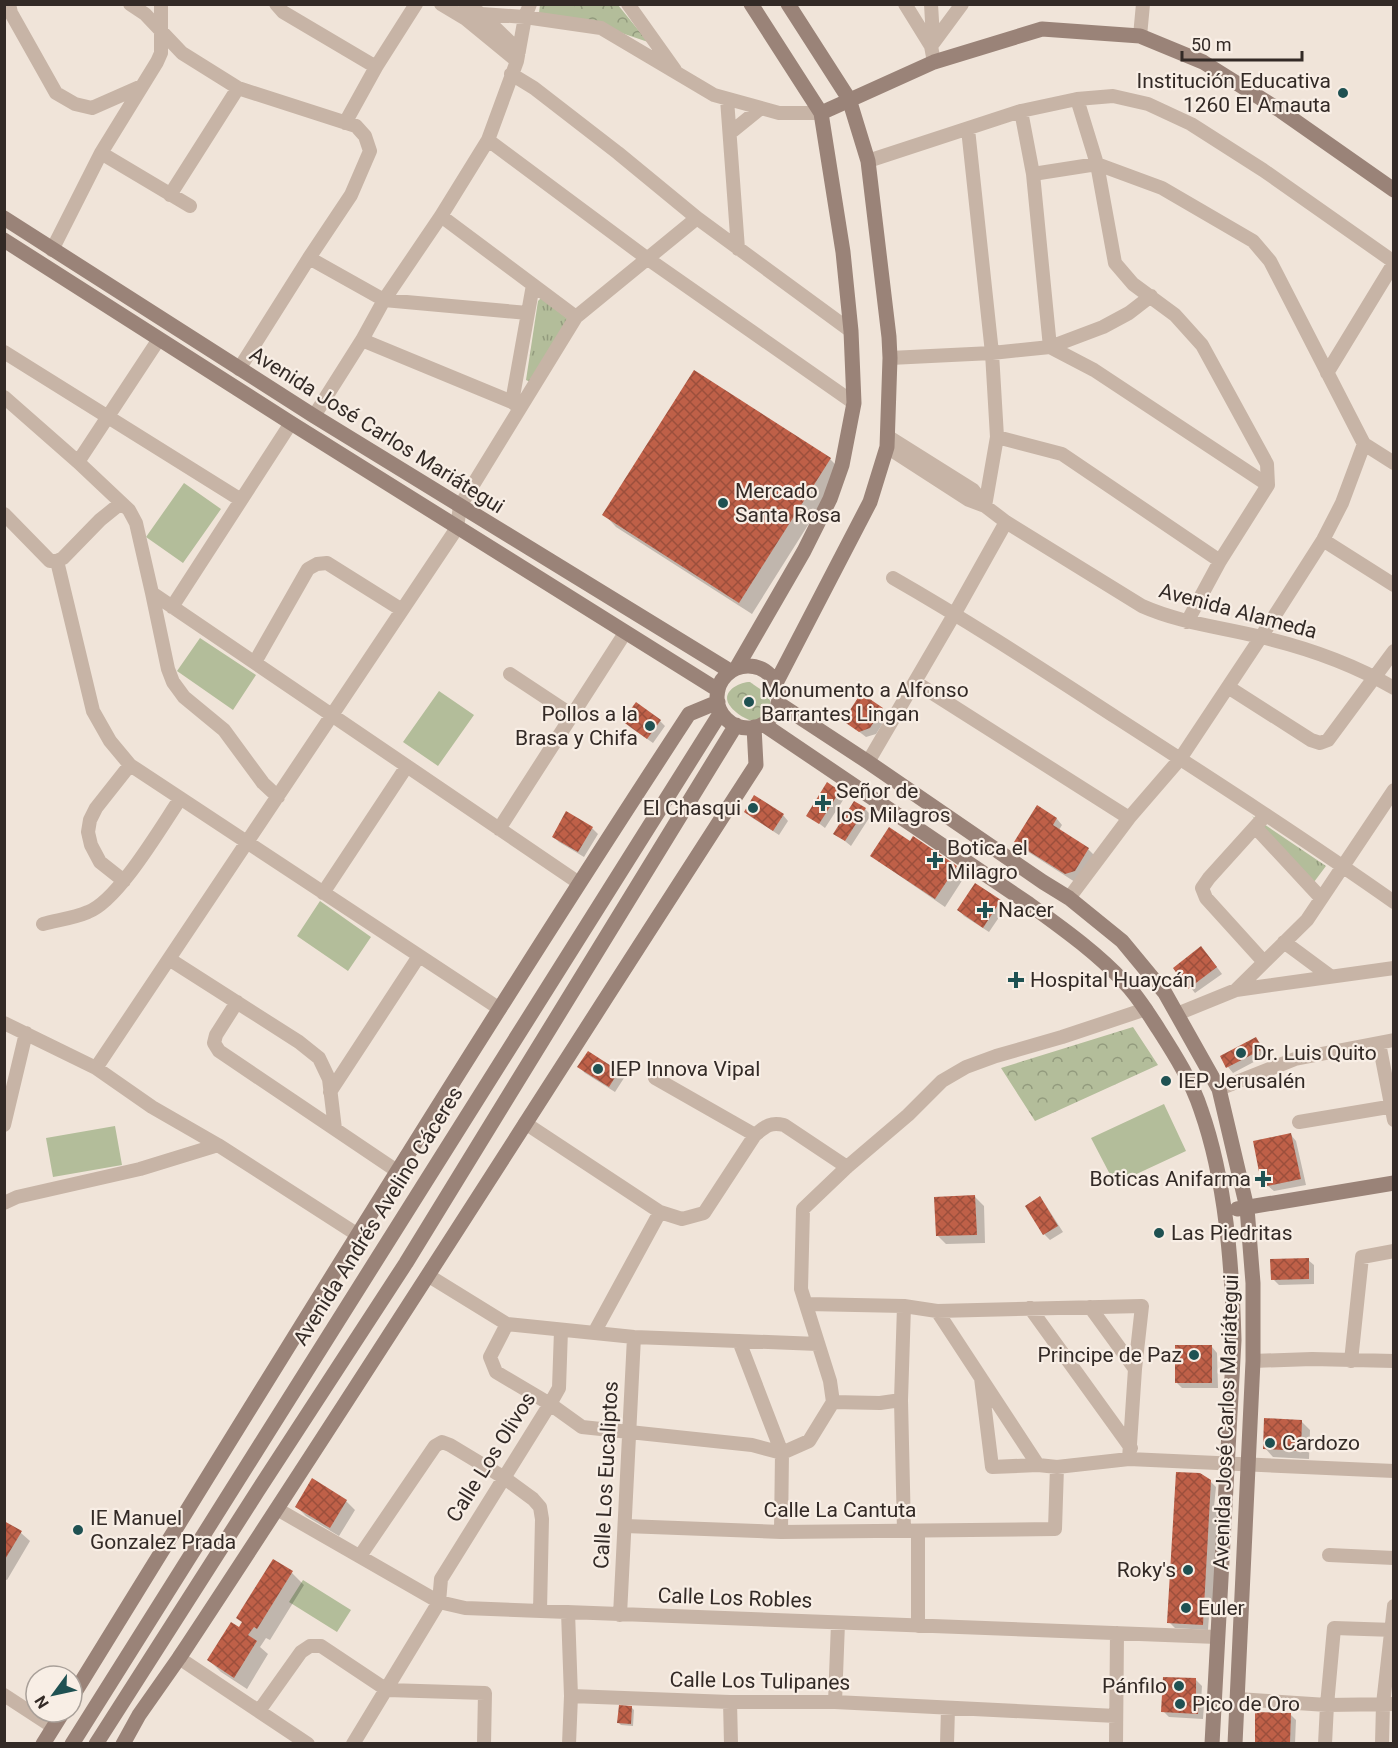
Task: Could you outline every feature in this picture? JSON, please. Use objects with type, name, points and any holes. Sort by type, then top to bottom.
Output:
[{"type":"street","points":[[130,4],[145,14],[182,53],[238,88],[356,126],[364,136],[370,151],[351,195],[239,369]]},
{"type":"street","points":[[52,250],[101,153],[161,53],[161,4]]},
{"type":"street","points":[[276,4],[283,12],[376,67]]},
{"type":"street","points":[[345,123],[376,67],[416,4]]},
{"type":"street","points":[[441,4],[518,56]]},
{"type":"street","points":[[465,4],[481,14],[518,56]]},
{"type":"street","points":[[628,4],[678,74]]},
{"type":"street","points":[[734,669],[754,666],[770,674],[776,683],[779,692],[776,711],[759,725],[745,728],[727,720],[719,701],[724,677],[734,669],[804,551],[830,499],[842,465],[854,403],[843,252],[821,113],[751,4]]},
{"type":"street","points":[[776,683],[870,502],[887,442],[890,358],[867,161],[849,99],[788,4]]},
{"type":"street","points":[[905,4],[932,46]]},
{"type":"street","points":[[931,4],[934,62]]},
{"type":"street","points":[[1140,36],[1143,4]]},
{"type":"street","points":[[6,5],[56,93],[75,104],[92,108],[142,86]]},
{"type":"street","points":[[932,46],[965,6]]},
{"type":"street","points":[[314,417],[384,300],[441,216],[488,140],[518,56],[528,11]]},
{"type":"street","points":[[481,14],[528,11],[601,28],[714,95],[779,113],[821,113],[934,62],[1042,29],[1140,36],[1203,62],[1281,111],[1394,190]]},
{"type":"street","points":[[511,74],[534,88],[738,249],[850,331]]},
{"type":"street","points":[[170,195],[238,88]]},
{"type":"street","points":[[867,161],[1021,111],[1077,99],[1113,96],[1148,104],[1191,124],[1263,170],[1394,262],[1327,373]]},
{"type":"street","points":[[727,99],[738,249]]},
{"type":"street","points":[[1077,99],[1097,164],[1115,263],[1133,284],[1175,315],[1202,345],[1267,464],[1268,485],[1220,561],[1187,622]]},
{"type":"street","points":[[730,133],[761,108]]},
{"type":"street","points":[[1021,111],[1033,174],[1050,347]]},
{"type":"street","points":[[968,129],[992,353],[997,437],[985,506]]},
{"type":"street","points":[[488,140],[648,259],[854,403]]},
{"type":"street","points":[[101,153],[190,206]]},
{"type":"street","points":[[1033,174],[1097,164],[1162,188],[1253,241],[1270,261],[1364,444],[1394,463]]},
{"type":"street","points":[[441,216],[576,317]]},
{"type":"street","name":"Avenida José Carlos Mariátegui","points":[[4,218],[314,417],[734,669]]},
{"type":"street","points":[[96,1068],[457,528],[460,506],[516,405],[576,317],[698,218]]},
{"type":"street","name":"Avenida José Carlos Mariátegui","points":[[4,240],[625,633],[719,701]]},
{"type":"street","points":[[309,258],[384,300],[528,313]]},
{"type":"street","points":[[516,405],[533,285]]},
{"type":"street","points":[[890,358],[992,353],[1050,347],[1103,327],[1130,313],[1151,296]]},
{"type":"street","points":[[78,462],[159,339]]},
{"type":"street","points":[[362,340],[516,405]]},
{"type":"street","points":[[1050,347],[1094,370],[1268,485]]},
{"type":"street","points":[[4,352],[241,500]]},
{"type":"street","points":[[4,397],[129,510],[136,524],[168,669],[173,682],[184,697],[224,730],[263,783],[278,797]]},
{"type":"street","points":[[172,607],[291,423]]},
{"type":"street","points":[[997,437],[1062,454],[1220,561]]},
{"type":"street","name":"Avenida Alameda","points":[[887,442],[969,500],[985,506],[1006,522],[1142,606],[1165,616],[1261,637],[1343,662],[1394,688]]},
{"type":"street","points":[[1069,898],[1129,818],[1180,759],[1261,637],[1323,540],[1342,503],[1364,444]]},
{"type":"street","points":[[4,514],[50,561],[57,561],[63,558],[100,520],[121,503]]},
{"type":"street","points":[[868,762],[1006,522]]},
{"type":"street","points":[[1323,540],[1394,585]]},
{"type":"street","points":[[57,561],[93,711],[110,741],[130,765],[500,1009]]},
{"type":"street","points":[[255,662],[308,569],[317,564],[327,563],[402,610]]},
{"type":"street","points":[[893,578],[955,613],[1343,866],[1394,902]]},
{"type":"street","points":[[152,593],[579,883]]},
{"type":"street","points":[[499,829],[625,633]]},
{"type":"street","points":[[1228,687],[1311,740],[1320,743],[1328,740],[1394,651]]},
{"type":"street","points":[[510,674],[572,715]]},
{"type":"street","points":[[915,682],[1129,818]]},
{"type":"street","name":"Avenida Andrés Avelino Cáceres","points":[[84,1678],[397,1171],[579,883],[689,714],[719,701]]},
{"type":"street","name":"Avenida Andrés Avelino Cáceres","points":[[72,1743],[719,701]]},
{"type":"street","name":"Avenida José Carlos Mariátegui","points":[[778,703],[1069,898],[1122,941],[1166,993],[1219,1089],[1247,1208],[1253,1282],[1253,1361],[1235,1743]]},
{"type":"street","points":[[96,1743],[406,1263],[736,725]]},
{"type":"street","points":[[123,1743],[139,1715],[179,1659],[429,1276],[756,765],[759,725]]},
{"type":"street","name":"Avenida José Carlos Mariátegui","points":[[759,725],[1069,933],[1126,983],[1146,1009],[1187,1077],[1201,1109],[1214,1151],[1233,1290],[1234,1340],[1212,1743]]},
{"type":"street","points":[[124,881],[100,862],[91,845],[88,832],[90,820],[96,808],[130,765]]},
{"type":"street","points":[[324,893],[407,766]]},
{"type":"street","points":[[1236,990],[1307,920],[1393,791]]},
{"type":"street","points":[[43,924],[89,912],[105,901],[124,881],[180,799]]},
{"type":"street","points":[[1264,962],[1206,898],[1202,888],[1265,816]]},
{"type":"street","points":[[1256,828],[1321,898]]},
{"type":"street","points":[[1029,904],[1043,882]]},
{"type":"street","points":[[1284,942],[1330,975]]},
{"type":"street","points":[[330,1092],[419,956]]},
{"type":"street","points":[[169,958],[299,1042],[319,1058],[328,1079],[335,1129]]},
{"type":"street","points":[[1177,1014],[1236,990],[1330,975],[1394,968]]},
{"type":"street","points":[[237,1002],[216,1035],[214,1043],[219,1051],[397,1171]]},
{"type":"street","points":[[507,1324],[490,1357],[496,1372],[550,1404],[582,1427],[752,1445],[782,1453],[809,1441],[833,1402],[830,1381],[801,1289],[803,1209],[847,1167],[908,1115],[942,1081],[966,1066],[1146,1009]]},
{"type":"street","points":[[4,1023],[96,1068],[152,1107],[218,1145],[358,1235]]},
{"type":"street","points":[[4,1125],[26,1033]]},
{"type":"street","points":[[1219,1089],[1295,1059],[1394,1040]]},
{"type":"street","points":[[1299,1122],[1393,1111],[1379,1042]]},
{"type":"street","points":[[655,1078],[755,1135]]},
{"type":"street","points":[[525,1123],[660,1212],[682,1219],[704,1213],[755,1135],[775,1123],[784,1125],[847,1167]]},
{"type":"street","points":[[4,1203],[17,1197],[140,1169],[218,1145]]},
{"type":"street","points":[[1224,1211],[1394,1182]]},
{"type":"street","points":[[594,1333],[660,1212]]},
{"type":"street","points":[[1351,1361],[1362,1257],[1394,1251]]},
{"type":"street","points":[[429,1276],[507,1324],[634,1336],[818,1344]]},
{"type":"street","points":[[807,1304],[904,1306],[937,1311],[1142,1306],[1135,1369],[1130,1453]]},
{"type":"street","points":[[904,1306],[901,1400],[904,1531]]},
{"type":"street","points":[[1090,1307],[1135,1369]]},
{"type":"street","points":[[1030,1308],[1130,1453]]},
{"type":"street","points":[[937,1311],[1038,1465]]},
{"type":"street","name":"Calle Los Olivos","points":[[353,1743],[439,1602],[441,1579],[559,1388],[561,1330]]},
{"type":"street","name":"Calle Los Eucaliptos","points":[[620,1615],[634,1336]]},
{"type":"street","points":[[739,1341],[782,1453],[782,1532]]},
{"type":"street","points":[[1253,1361],[1311,1359],[1394,1361]]},
{"type":"street","points":[[981,1377],[993,1467],[1038,1465],[1057,1467],[1130,1453],[1247,1464],[1394,1471]]},
{"type":"street","points":[[833,1402],[901,1400]]},
{"type":"street","points":[[360,1557],[435,1446],[442,1442],[503,1477],[533,1499],[540,1507],[542,1519],[540,1611]]},
{"type":"street","name":"Calle La Cantuta","points":[[625,1526],[782,1532],[1054,1529],[1057,1467]]},
{"type":"street","name":"Calle Los Robles","points":[[278,1509],[439,1602],[465,1608],[1217,1637]]},
{"type":"street","points":[[918,1531],[918,1626]]},
{"type":"street","points":[[1329,1555],[1394,1558]]},
{"type":"street","points":[[1382,1743],[1388,1704],[1394,1606]]},
{"type":"street","points":[[568,1612],[571,1696],[569,1743]]},
{"type":"street","points":[[835,1702],[838,1623]]},
{"type":"street","points":[[1325,1743],[1334,1628],[1393,1630]]},
{"type":"street","points":[[1116,1743],[1117,1633]]},
{"type":"street","points":[[259,1711],[302,1652],[310,1646],[321,1646],[387,1690],[485,1693],[484,1743]]},
{"type":"street","points":[[179,1659],[308,1743]]},
{"type":"street","points":[[4,1695],[54,1727]]},
{"type":"street","name":"Calle Los Tulipanes","points":[[571,1696],[730,1702],[835,1702],[1116,1716]]},
{"type":"street","points":[[1238,1699],[1327,1705],[1388,1704]]},
{"type":"street","points":[[730,1702],[731,1743]]},
{"type":"street","points":[[946,1743],[948,1708]]},
{"type":"street","points":[[43,1743],[56,1724]]},
{"type":"green space","points":[[540,5],[618,5],[648,42],[598,25],[538,20]]},
{"type":"green space","points":[[545,5],[575,5],[573,19],[544,15]]},
{"type":"green space","points":[[541,298],[568,319],[530,382],[526,380],[538,301]]},
{"type":"green space","points":[[184,483],[221,509],[183,563],[146,537]]},
{"type":"green space","points":[[200,638],[256,675],[233,710],[177,671]]},
{"type":"green space","points":[[750,682],[764,692],[770,700],[771,705],[766,717],[759,721],[742,717],[733,709],[727,698],[728,693],[735,686]]},
{"type":"green space","points":[[439,691],[474,715],[438,766],[403,742]]},
{"type":"green space","points":[[1252,816],[1326,866],[1314,882]]},
{"type":"green space","points":[[320,901],[371,937],[348,971],[297,936]]},
{"type":"green space","points":[[1133,1027],[1158,1065],[1035,1121],[1001,1068]]},
{"type":"green space","points":[[1164,1104],[1186,1151],[1115,1184],[1091,1138]]},
{"type":"green space","points":[[115,1126],[122,1165],[53,1177],[46,1138]]},
{"type":"green space","points":[[303,1580],[351,1610],[337,1632],[289,1602]]},
{"type":"building","points":[[694,370],[831,458],[739,603],[602,515]]},
{"type":"building","points":[[861,693],[883,708],[870,728],[859,732],[843,721]]},
{"type":"building","points":[[636,702],[661,720],[647,739],[622,721]]},
{"type":"building","name":"Señor de los Milagros","points":[[827,782],[840,791],[819,824],[806,816]]},
{"type":"building","points":[[754,795],[784,814],[773,831],[744,812]]},
{"type":"building","points":[[854,801],[866,808],[845,841],[833,834]]},
{"type":"building","points":[[1037,805],[1057,818],[1053,825],[1089,848],[1075,871],[1065,874],[1014,842]]},
{"type":"building","points":[[566,811],[593,827],[578,852],[552,837]]},
{"type":"building","points":[[889,827],[910,841],[913,836],[957,866],[935,899],[870,856]]},
{"type":"building","points":[[975,883],[1001,900],[983,928],[957,910]]},
{"type":"building","points":[[1201,946],[1217,967],[1188,989],[1173,968]]},
{"type":"building","name":"Dr. Luis Quito","points":[[1256,1037],[1263,1049],[1226,1068],[1220,1056]]},
{"type":"building","name":"IEP Innova Vipal","points":[[588,1051],[619,1071],[609,1087],[577,1067]]},
{"type":"building","points":[[1291,1133],[1301,1179],[1267,1186],[1261,1182],[1253,1141]]},
{"type":"building","points":[[975,1195],[977,1235],[936,1236],[934,1197]]},
{"type":"building","points":[[1040,1196],[1058,1226],[1043,1235],[1025,1206]]},
{"type":"building","points":[[1309,1258],[1309,1279],[1271,1280],[1270,1259]]},
{"type":"building","points":[[1175,1345],[1212,1345],[1212,1383],[1175,1383]]},
{"type":"building","points":[[1264,1418],[1302,1420],[1301,1451],[1263,1449]]},
{"type":"building","points":[[1176,1472],[1200,1473],[1211,1480],[1203,1625],[1167,1623]]},
{"type":"building","points":[[312,1478],[347,1500],[330,1528],[295,1507]]},
{"type":"building","points":[[4,1521],[22,1531],[4,1561]]},
{"type":"building","points":[[273,1559],[293,1571],[257,1629],[254,1627],[248,1635],[257,1641],[234,1678],[207,1660],[231,1622],[239,1627],[242,1622],[236,1618]]},
{"type":"building","points":[[1163,1677],[1196,1678],[1196,1697],[1199,1697],[1198,1714],[1161,1712]]},
{"type":"building","points":[[619,1705],[632,1706],[631,1724],[617,1723]]},
{"type":"building","points":[[1255,1712],[1291,1713],[1290,1743],[1255,1743]]},
{"type":"place","name":"Institución Educativa 1260 El Amauta","points":[[1343,93]]},
{"type":"place","name":"Mercado Santa Rosa","points":[[723,503]]},
{"type":"place","name":"Monumento a Alfonso Barrantes Lingan","points":[[749,702]]},
{"type":"place","name":"Pollos a la Brasa y Chifa","points":[[650,726]]},
{"type":"place","name":"Señor de los Milagros","points":[[823,803]]},
{"type":"place","name":"El Chasqui","points":[[753,808]]},
{"type":"place","name":"Botica el Milagro","points":[[935,860]]},
{"type":"place","name":"Nacer","points":[[985,910]]},
{"type":"place","name":"Hospital Huaycán","points":[[1016,980]]},
{"type":"place","name":"Dr. Luis Quito","points":[[1241,1053]]},
{"type":"place","name":"IEP Innova Vipal","points":[[598,1069]]},
{"type":"place","name":"IEP Jerusalén","points":[[1166,1081]]},
{"type":"place","name":"Boticas Anifarma","points":[[1263,1179]]},
{"type":"place","name":"Las Piedritas","points":[[1159,1233]]},
{"type":"place","name":"Principe de Paz","points":[[1194,1355]]},
{"type":"place","name":"Cardozo","points":[[1270,1443]]},
{"type":"place","name":"IE Manuel Gonzalez Prada","points":[[78,1530]]},
{"type":"place","name":"Roky's","points":[[1188,1570]]},
{"type":"place","name":"Euler","points":[[1186,1608]]},
{"type":"place","name":"Pánfilo","points":[[1179,1686]]},
{"type":"place","name":"Pico de Oro","points":[[1180,1704]]}]
